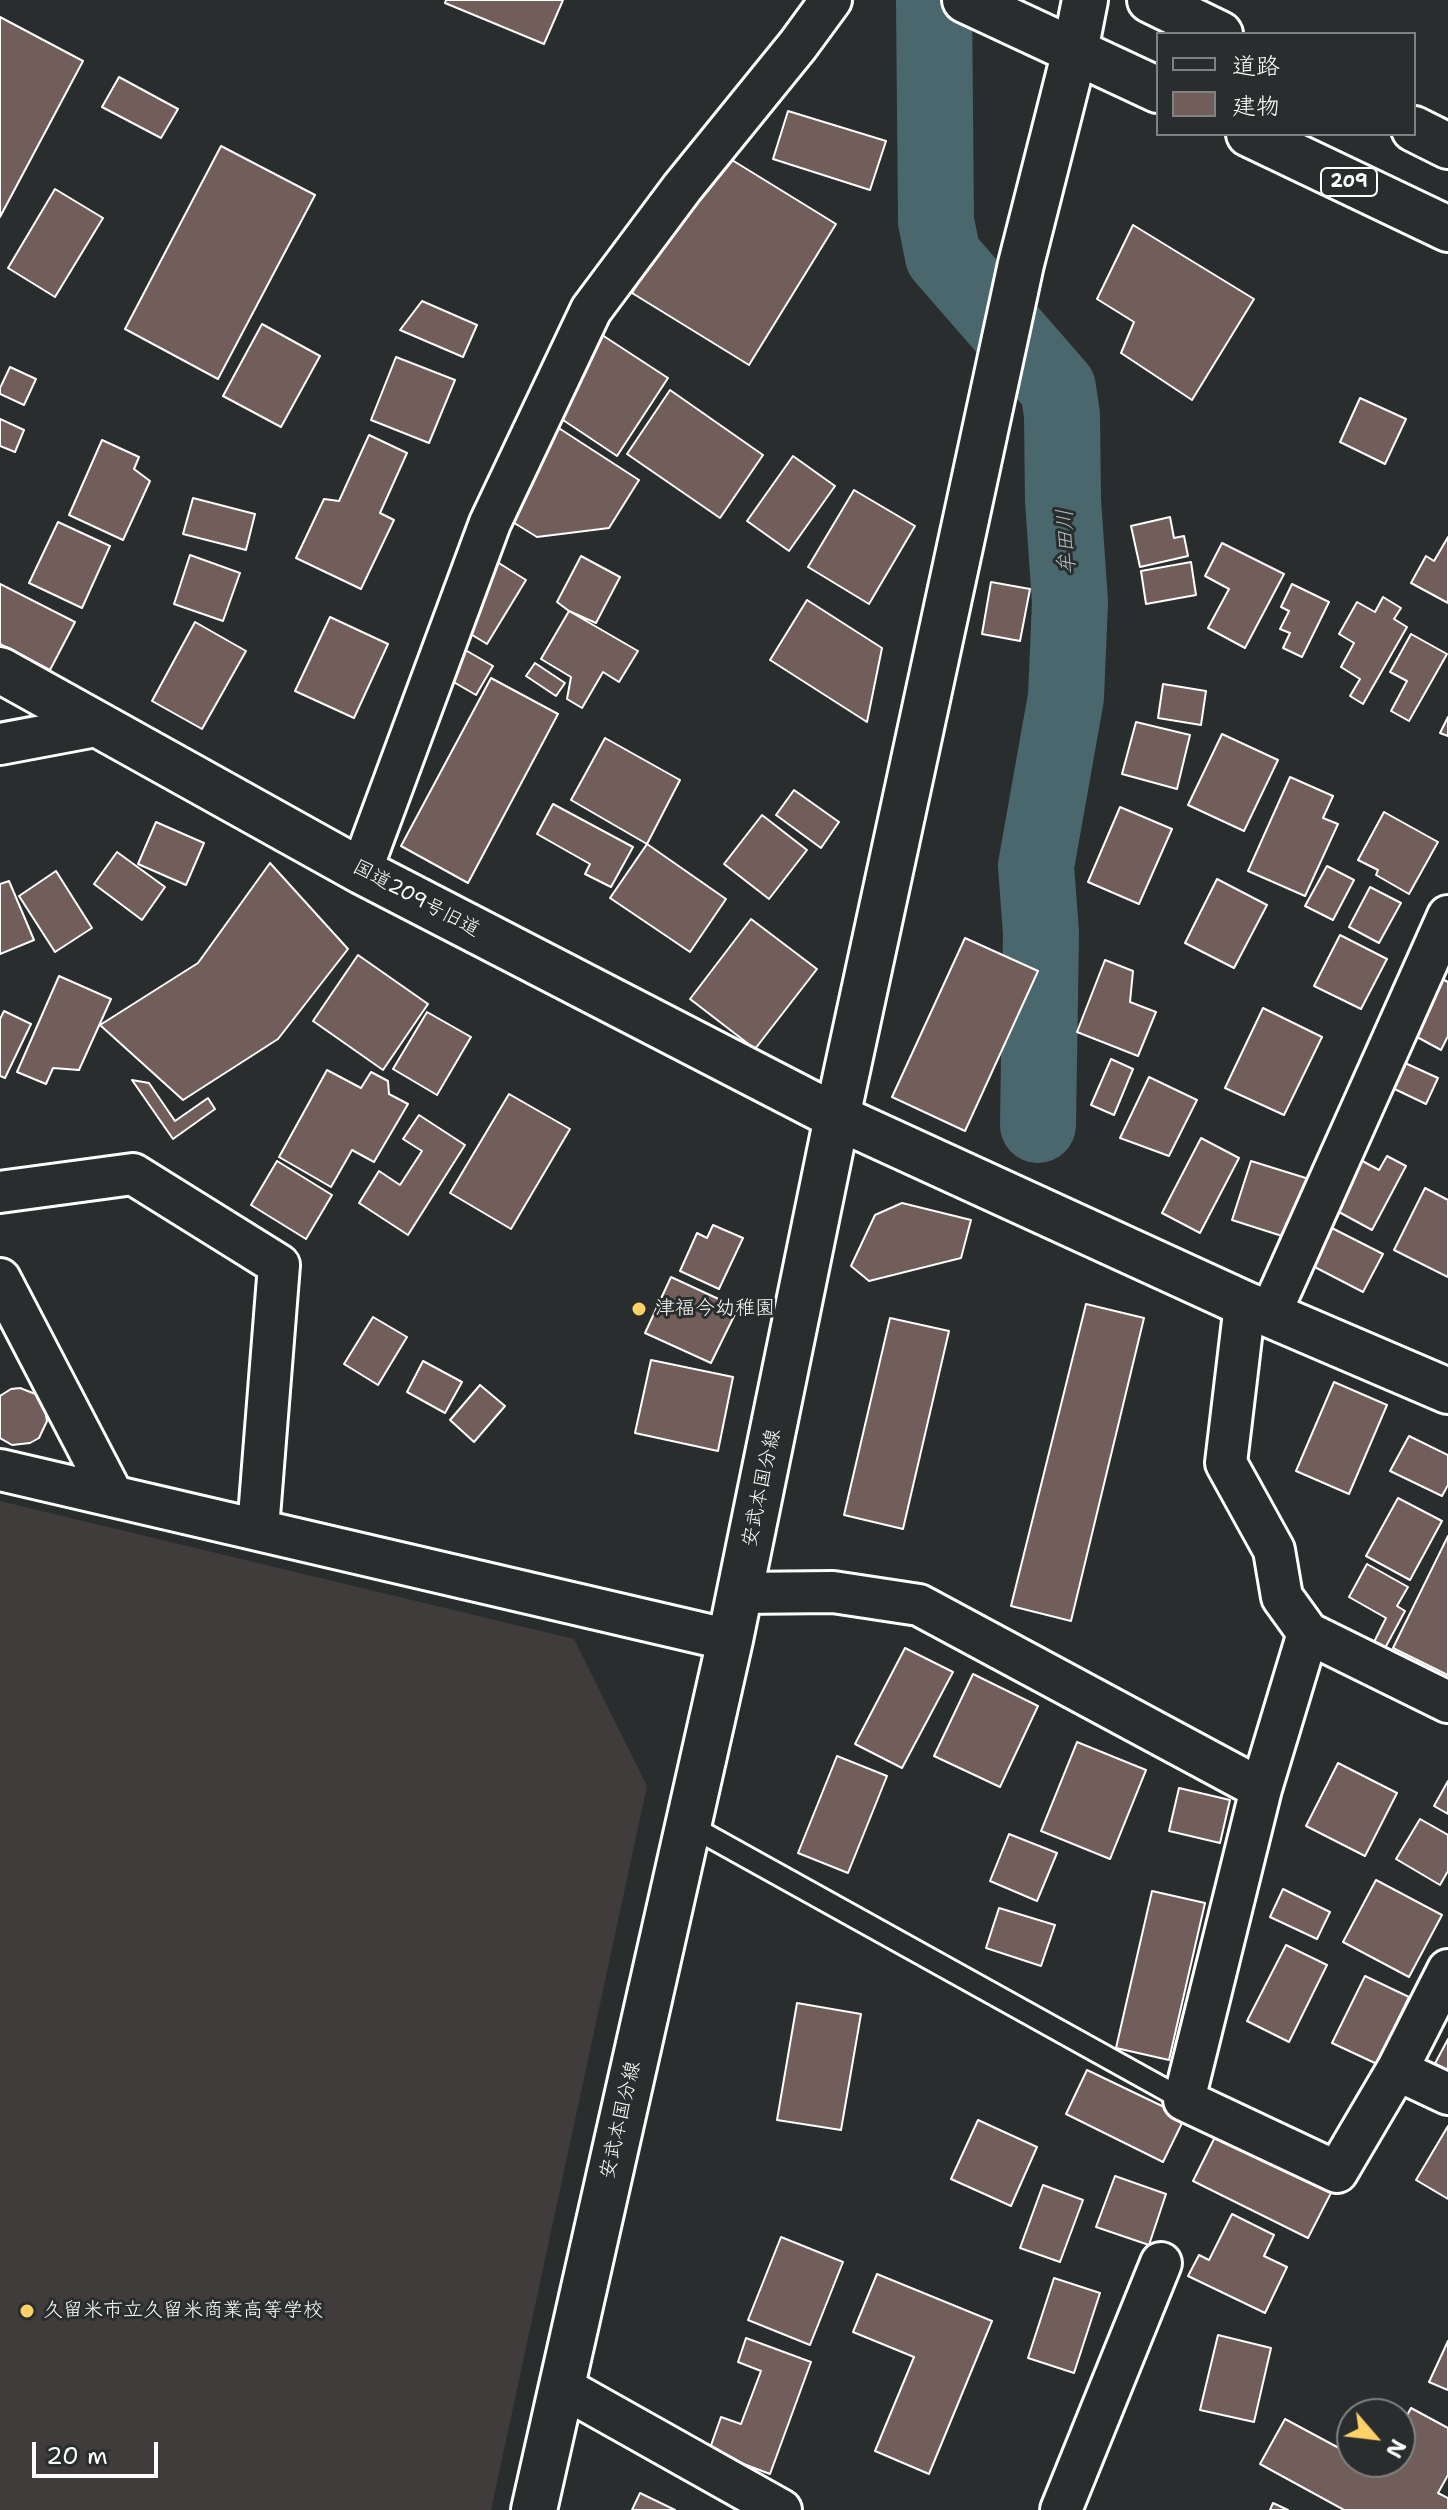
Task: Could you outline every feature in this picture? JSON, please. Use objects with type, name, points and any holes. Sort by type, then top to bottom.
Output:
[{"type":"main road","points":[[965,0],[1156,89]]},
{"type":"main road","name":"安武本国分線","points":[[534,2510],[730,1640],[837,1117],[1021,264],[1085,0]]},
{"type":"main road","points":[[1150,0],[1216,32]]},
{"type":"main road","points":[[1416,130],[1448,146]]},
{"type":"main road","name":"209","points":[[1253,136],[1448,229]]},
{"type":"main road","name":"国道209号旧道","points":[[0,670],[361,871],[837,1117]]},
{"type":"main road","points":[[837,1117],[1258,1309],[1448,1391]]},
{"type":"street","points":[[361,871],[490,523],[591,310],[682,188],[831,0]]},
{"type":"street","points":[[0,744],[101,725]]},
{"type":"street","points":[[1448,916],[1258,1309],[1226,1463],[1274,1550],[1282,1597],[1308,1633],[1448,1702]]},
{"type":"street","points":[[0,1192],[133,1174],[279,1265],[258,1529]]},
{"type":"street","points":[[0,1279],[113,1496]]},
{"type":"street","points":[[0,1470],[730,1640]]},
{"type":"street","points":[[740,1593],[833,1592],[919,1605],[1261,1789]]},
{"type":"street","points":[[1308,1633],[1261,1789],[1184,2100],[1337,2172],[1397,2070],[1448,1970]]},
{"type":"street","points":[[1397,2070],[1448,2094]]},
{"type":"street","points":[[1061,2510],[1161,2263]]},
{"type":"street","points":[[562,2387],[781,2510]]},
{"type":"lane","points":[[687,1824],[1184,2100]]},
{"type":"shaded area","points":[[0,1501],[574,1639],[647,1786],[491,2510],[0,2510]]},
{"type":"building","points":[[446,0],[563,0],[544,44],[445,3]]},
{"type":"building","points":[[0,17],[83,61],[0,217]]},
{"type":"building","points":[[119,77],[178,109],[161,138],[102,107]]},
{"type":"building","points":[[788,111],[886,141],[870,190],[773,159]]},
{"type":"building","points":[[221,146],[315,195],[218,379],[125,329]]},
{"type":"building","points":[[719,152],[836,224],[749,365],[632,293]]},
{"type":"building","points":[[55,189],[103,218],[55,297],[8,268]]},
{"type":"building","points":[[1133,225],[1254,299],[1192,400],[1121,353],[1134,322],[1097,299]]},
{"type":"building","points":[[422,301],[477,325],[463,357],[400,330]]},
{"type":"building","points":[[262,324],[320,356],[281,427],[223,396]]},
{"type":"building","points":[[599,333],[668,378],[617,456],[548,410]]},
{"type":"building","points":[[396,357],[455,380],[429,443],[371,420]]},
{"type":"building","points":[[10,367],[36,379],[24,405],[0,394]]},
{"type":"building","points":[[670,390],[763,455],[720,518],[627,454]]},
{"type":"building","points":[[1360,398],[1406,419],[1385,464],[1340,442]]},
{"type":"building","points":[[0,419],[24,430],[15,452],[0,446]]},
{"type":"building","points":[[554,425],[639,480],[609,528],[537,537],[498,513]]},
{"type":"building","points":[[369,435],[407,453],[380,513],[394,520],[361,589],[296,558],[324,499],[339,501]]},
{"type":"building","points":[[102,440],[139,457],[134,469],[150,481],[123,540],[69,515]]},
{"type":"building","points":[[793,456],[835,486],[789,551],[747,521]]},
{"type":"building","points":[[854,490],[915,526],[869,604],[808,567]]},
{"type":"building","points":[[193,498],[255,514],[246,550],[183,534]]},
{"type":"building","points":[[1170,517],[1174,538],[1184,536],[1188,556],[1140,567],[1131,526]]},
{"type":"building","points":[[58,522],[110,546],[82,608],[29,583]]},
{"type":"building","points":[[1448,537],[1448,603],[1411,583],[1426,556],[1434,561]]},
{"type":"building","points":[[1222,543],[1284,574],[1245,648],[1208,628],[1229,589],[1205,576]]},
{"type":"building","points":[[190,555],[240,573],[223,621],[174,604]]},
{"type":"building","points":[[486,555],[526,580],[487,644],[446,619]]},
{"type":"building","points":[[581,556],[620,577],[596,623],[557,602]]},
{"type":"building","points":[[1191,562],[1196,595],[1146,604],[1141,571]]},
{"type":"building","points":[[991,582],[1030,589],[1020,641],[982,634]]},
{"type":"building","points":[[0,584],[75,622],[50,670],[0,644]]},
{"type":"building","points":[[1292,584],[1329,602],[1302,657],[1283,648],[1290,633],[1280,629],[1289,611],[1281,607]]},
{"type":"building","points":[[1383,597],[1401,608],[1394,619],[1407,627],[1363,704],[1350,696],[1360,679],[1341,667],[1354,643],[1339,634],[1357,602],[1375,612]]},
{"type":"building","points":[[807,600],[882,648],[867,722],[770,660]]},
{"type":"building","points":[[569,611],[638,651],[619,682],[603,672],[582,708],[567,699],[571,677],[541,659]]},
{"type":"building","points":[[330,617],[388,644],[354,718],[295,691]]},
{"type":"building","points":[[195,622],[246,651],[202,729],[152,701]]},
{"type":"building","points":[[1411,634],[1447,654],[1409,721],[1391,711],[1407,681],[1390,672]]},
{"type":"building","points":[[448,640],[493,666],[476,695],[431,669]]},
{"type":"building","points":[[535,663],[565,683],[556,696],[526,676]]},
{"type":"building","points":[[491,678],[558,714],[468,883],[401,846]]},
{"type":"building","points":[[1163,684],[1206,691],[1201,725],[1158,718]]},
{"type":"building","points":[[1448,717],[1448,736],[1440,733]]},
{"type":"building","points":[[1136,722],[1190,735],[1177,789],[1122,774]]},
{"type":"building","points":[[1222,734],[1278,760],[1244,831],[1188,805]]},
{"type":"building","points":[[605,738],[680,780],[647,844],[571,800]]},
{"type":"building","points":[[1290,777],[1333,796],[1323,818],[1338,824],[1305,896],[1248,871]]},
{"type":"building","points":[[794,790],[839,822],[821,848],[776,815]]},
{"type":"building","points":[[553,804],[633,847],[611,887],[585,874],[590,864],[537,834]]},
{"type":"building","points":[[1120,807],[1172,829],[1139,904],[1088,882]]},
{"type":"building","points":[[1384,812],[1438,842],[1409,894],[1376,875],[1378,870],[1358,860]]},
{"type":"building","points":[[762,815],[807,850],[769,899],[724,864]]},
{"type":"building","points":[[156,822],[204,843],[186,885],[138,864]]},
{"type":"building","points":[[647,844],[726,899],[690,952],[610,898]]},
{"type":"building","points":[[117,852],[165,887],[142,920],[94,884]]},
{"type":"building","points":[[270,863],[348,949],[278,1039],[183,1100],[100,1025],[198,963]]},
{"type":"building","points":[[1327,866],[1354,880],[1333,920],[1305,906]]},
{"type":"building","points":[[56,871],[92,928],[55,952],[19,896]]},
{"type":"building","points":[[1217,879],[1267,905],[1234,968],[1185,943]]},
{"type":"building","points":[[9,881],[34,940],[0,954],[0,884]]},
{"type":"building","points":[[1370,887],[1401,903],[1379,943],[1349,927]]},
{"type":"building","points":[[751,919],[817,969],[755,1049],[690,999]]},
{"type":"building","points":[[1340,935],[1387,959],[1361,1009],[1314,986]]},
{"type":"building","points":[[965,938],[1038,971],[965,1131],[892,1097]]},
{"type":"building","points":[[358,955],[428,1004],[383,1070],[313,1021]]},
{"type":"building","points":[[1105,960],[1133,971],[1130,1002],[1156,1012],[1138,1056],[1077,1032]]},
{"type":"building","points":[[1435,975],[1448,982],[1448,1036],[1441,1050],[1406,1031]]},
{"type":"building","points":[[59,976],[111,999],[79,1070],[53,1068],[46,1084],[17,1072]]},
{"type":"building","points":[[1263,1008],[1322,1037],[1284,1115],[1225,1088]]},
{"type":"building","points":[[4,1011],[31,1024],[5,1078],[0,1076],[0,1019]]},
{"type":"building","points":[[427,1012],[471,1037],[437,1095],[393,1069]]},
{"type":"building","points":[[1394,1058],[1438,1078],[1426,1104],[1382,1083]]},
{"type":"building","points":[[1111,1059],[1133,1069],[1114,1115],[1091,1105]]},
{"type":"building","points":[[327,1070],[361,1088],[371,1072],[388,1081],[389,1094],[408,1104],[374,1162],[352,1150],[331,1187],[279,1157]]},
{"type":"building","points":[[1149,1077],[1197,1100],[1169,1156],[1120,1138]]},
{"type":"building","points":[[132,1080],[149,1083],[175,1121],[208,1098],[215,1109],[173,1139]]},
{"type":"building","points":[[509,1094],[570,1129],[511,1229],[450,1193]]},
{"type":"building","points":[[419,1115],[465,1145],[408,1235],[359,1203],[379,1171],[400,1185],[422,1151],[403,1139]]},
{"type":"building","points":[[1201,1138],[1239,1158],[1200,1233],[1162,1213]]},
{"type":"building","points":[[1387,1156],[1406,1166],[1372,1230],[1328,1206],[1355,1157],[1379,1170]]},
{"type":"building","points":[[277,1161],[332,1195],[306,1239],[251,1205]]},
{"type":"building","points":[[1251,1161],[1309,1179],[1295,1221],[1287,1222],[1282,1236],[1232,1220]]},
{"type":"building","points":[[1425,1188],[1448,1200],[1448,1277],[1394,1250]]},
{"type":"building","points":[[902,1203],[971,1220],[961,1258],[869,1281],[851,1266],[875,1215]]},
{"type":"building","points":[[1324,1224],[1383,1254],[1363,1292],[1305,1262]]},
{"type":"building","points":[[713,1225],[743,1238],[719,1289],[680,1271],[697,1233],[707,1238]]},
{"type":"building","points":[[671,1277],[738,1308],[711,1363],[645,1333]]},
{"type":"building","points":[[1086,1304],[1144,1318],[1071,1621],[1011,1606]]},
{"type":"building","points":[[373,1317],[407,1337],[378,1385],[344,1364]]},
{"type":"building","points":[[890,1318],[949,1331],[903,1529],[844,1515]]},
{"type":"building","points":[[651,1360],[733,1377],[718,1451],[635,1433]]},
{"type":"building","points":[[423,1361],[462,1382],[445,1413],[407,1392]]},
{"type":"building","points":[[1334,1382],[1387,1405],[1349,1494],[1296,1471]]},
{"type":"building","points":[[480,1385],[505,1406],[474,1442],[450,1420]]},
{"type":"building","points":[[20,1388],[38,1395],[44,1403],[47,1421],[39,1438],[30,1443],[12,1445],[0,1438],[0,1396],[11,1389]]},
{"type":"building","points":[[1409,1436],[1448,1455],[1448,1485],[1442,1496],[1390,1471]]},
{"type":"building","points":[[1398,1498],[1442,1521],[1410,1580],[1366,1556]]},
{"type":"building","points":[[1448,1536],[1448,1675],[1393,1648]]},
{"type":"building","points":[[1367,1564],[1408,1587],[1397,1606],[1405,1611],[1384,1650],[1373,1644],[1386,1618],[1349,1597]]},
{"type":"building","points":[[905,1648],[953,1672],[902,1768],[855,1744]]},
{"type":"building","points":[[973,1674],[1038,1706],[1000,1787],[934,1756]]},
{"type":"building","points":[[1077,1742],[1146,1770],[1110,1859],[1041,1831]]},
{"type":"building","points":[[837,1756],[887,1776],[848,1873],[798,1853]]},
{"type":"building","points":[[1338,1763],[1397,1793],[1365,1856],[1306,1826]]},
{"type":"building","points":[[1448,1781],[1448,1814],[1434,1806]]},
{"type":"building","points":[[1179,1788],[1230,1800],[1220,1843],[1169,1831]]},
{"type":"building","points":[[1420,1819],[1448,1835],[1448,1871],[1440,1885],[1396,1859]]},
{"type":"building","points":[[1009,1834],[1057,1853],[1037,1901],[990,1881]]},
{"type":"building","points":[[1376,1880],[1442,1915],[1409,1977],[1343,1942]]},
{"type":"building","points":[[1283,1889],[1330,1912],[1317,1939],[1270,1917]]},
{"type":"building","points":[[1152,1891],[1205,1903],[1169,2060],[1116,2048]]},
{"type":"building","points":[[999,1908],[1055,1925],[1041,1966],[986,1948]]},
{"type":"building","points":[[1286,1945],[1327,1965],[1289,2042],[1247,2021]]},
{"type":"building","points":[[1365,1976],[1409,1997],[1377,2064],[1332,2043]]},
{"type":"building","points":[[797,2003],[861,2014],[841,2130],[777,2120]]},
{"type":"building","points":[[1448,2039],[1448,2080],[1431,2071]]},
{"type":"building","points":[[1087,2070],[1185,2117],[1163,2162],[1066,2114]]},
{"type":"building","points":[[978,2120],[1037,2147],[1011,2206],[951,2179]]},
{"type":"building","points":[[1448,2126],[1448,2199],[1416,2180]]},
{"type":"building","points":[[1218,2131],[1333,2189],[1308,2238],[1193,2181]]},
{"type":"building","points":[[1115,2176],[1166,2194],[1149,2245],[1096,2227]]},
{"type":"building","points":[[1043,2185],[1083,2200],[1060,2262],[1020,2248]]},
{"type":"building","points":[[1232,2214],[1274,2235],[1264,2256],[1287,2267],[1265,2313],[1188,2276],[1199,2255],[1209,2260]]},
{"type":"building","points":[[781,2237],[843,2262],[810,2345],[748,2320]]},
{"type":"building","points":[[877,2274],[992,2321],[929,2474],[875,2451],[914,2357],[853,2332]]},
{"type":"building","points":[[1054,2278],[1100,2293],[1074,2373],[1028,2358]]},
{"type":"building","points":[[1218,2335],[1271,2348],[1254,2422],[1200,2410]]},
{"type":"building","points":[[746,2338],[811,2362],[770,2474],[709,2451],[721,2417],[741,2424],[761,2371],[738,2362]]},
{"type":"building","points":[[1448,2341],[1448,2390],[1429,2382]]},
{"type":"building","points":[[1416,2411],[1448,2428],[1448,2475],[1438,2493],[1448,2498],[1448,2510],[1344,2510],[1260,2464],[1285,2419],[1336,2446],[1336,2478],[1416,2478]]},
{"type":"building","points":[[640,2493],[675,2510],[632,2510]]},
{"type":"building","points":[[1273,2503],[1288,2510],[1270,2510]]},
{"type":"waterway","name":"牟田川","points":[[934,0],[936,221],[943,256],[1058,388],[1062,415],[1063,500],[1070,602],[1066,697],[1036,866],[1041,933],[1038,1125]]},
{"type":"place","name":"津福今幼稚園","points":[[639,1309]]},
{"type":"place","name":"久留米市立久留米商業高等学校","points":[[27,2311]]}]
